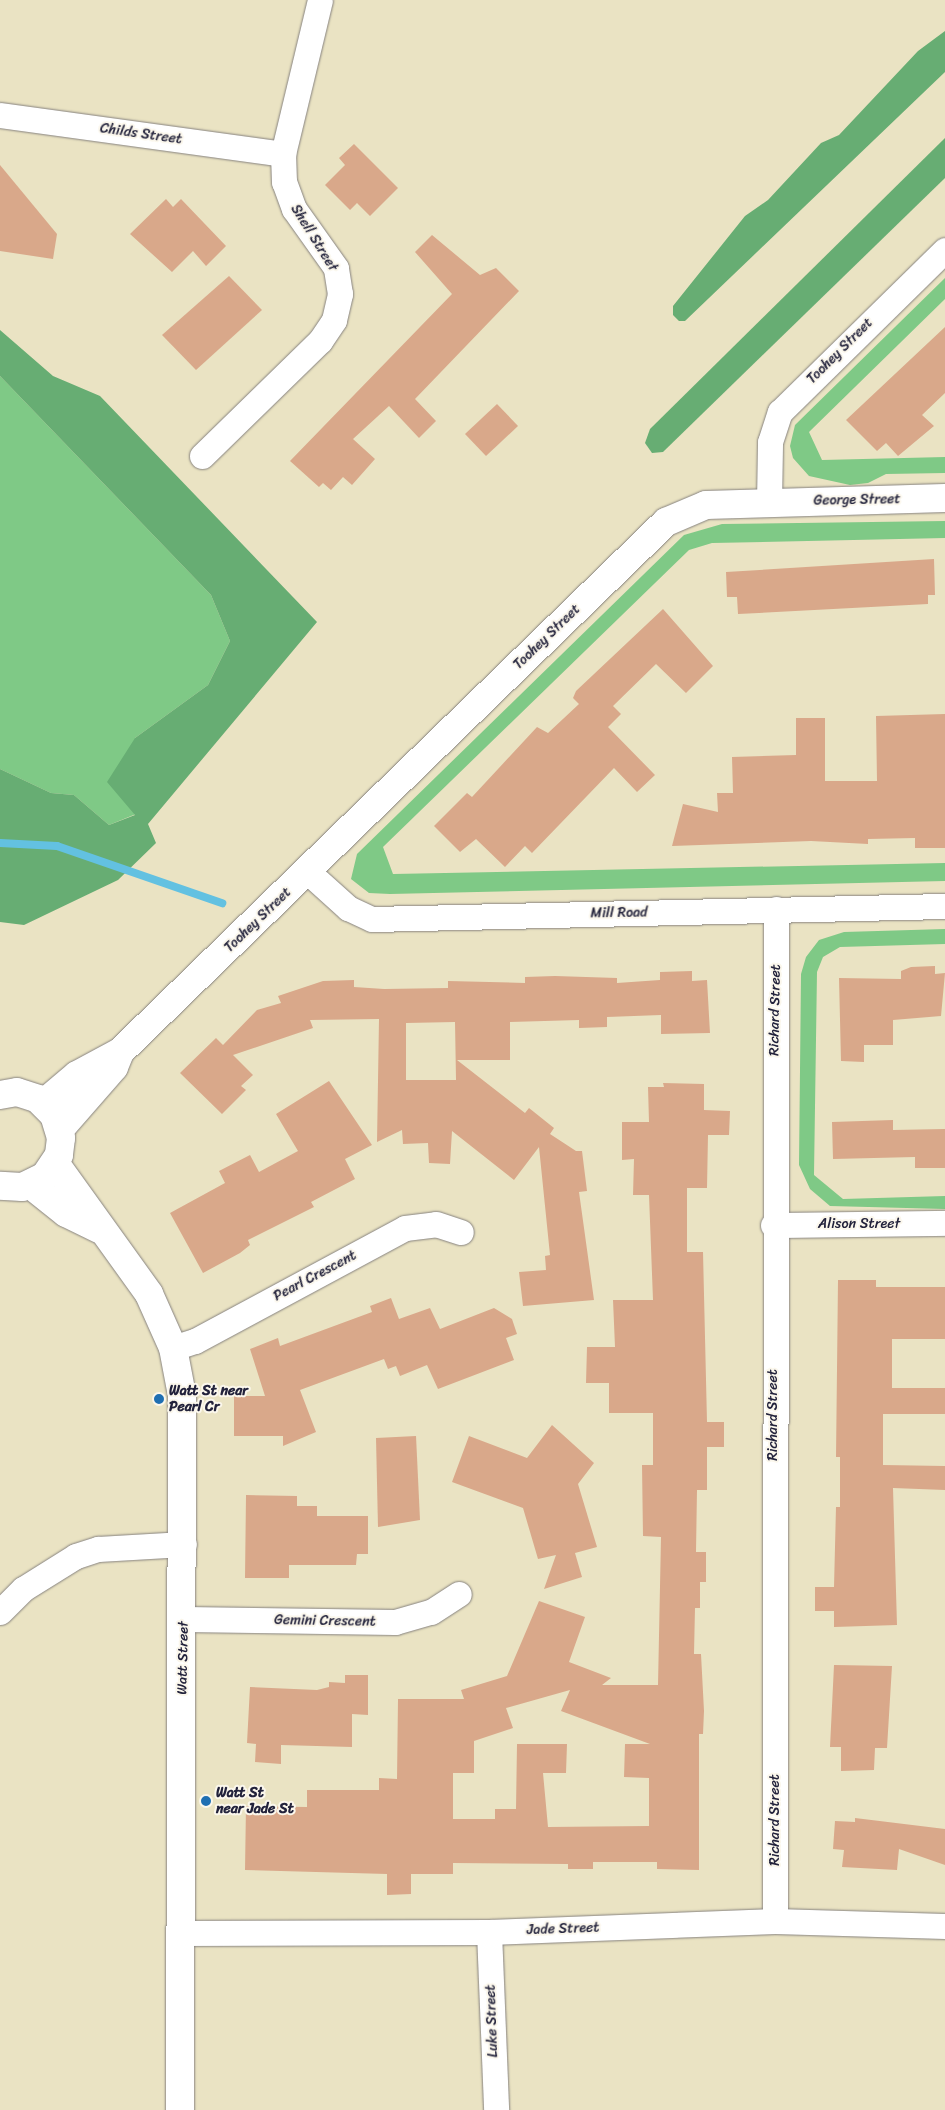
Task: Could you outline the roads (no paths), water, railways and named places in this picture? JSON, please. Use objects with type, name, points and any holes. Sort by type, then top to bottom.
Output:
[{"type":"main road","name":"George Street","points":[[770,502],[945,498]]},
{"type":"main road","name":"Toohey Street","points":[[44,1103],[77,1074],[120,1052],[308,872],[666,522],[706,505],[770,502]]},
{"type":"main road","name":"Toohey Street","points":[[60,1129],[114,1067],[120,1052]]},
{"type":"main road","points":[[0,1186],[31,1185],[55,1163],[60,1129],[44,1103],[24,1094],[1,1093]]},
{"type":"main road","name":"Watt Street","points":[[55,1163],[99,1229],[136,1271],[173,1348],[184,1440],[180,2110]]},
{"type":"main road","name":"Watt Street","points":[[31,1185],[66,1213],[99,1229]]},
{"type":"street","name":"Shell Street","points":[[202,456],[320,341],[334,320],[340,294],[336,268],[294,208],[284,182],[283,154],[320,0]]},
{"type":"street","name":"Childs Street","points":[[0,115],[283,154]]},
{"type":"street","name":"Toohey Street","points":[[770,502],[770,442],[780,412],[945,250]]},
{"type":"street","name":"Mill Road","points":[[308,872],[348,908],[372,918],[945,906]]},
{"type":"street","name":"Richard Street","points":[[775,1921],[773,1225],[776,909]]},
{"type":"street","name":"Alison Street","points":[[773,1225],[945,1223]]},
{"type":"street","name":"Pearl Crescent","points":[[173,1348],[195,1340],[405,1228],[436,1224],[461,1232]]},
{"type":"street","points":[[0,1612],[23,1589],[76,1556],[117,1546],[184,1544]]},
{"type":"street","name":"Gemini Crescent","points":[[184,1619],[385,1622],[431,1612],[459,1594]]},
{"type":"street","name":"Jade Street","points":[[180,1933],[489,1932],[775,1921],[945,1926]]},
{"type":"street","name":"Luke Street","points":[[489,1932],[496,2110]]},
{"type":"waterway","points":[[0,843],[57,846],[222,903]]},
{"type":"place","name":"Watt St near Pearl Cr","points":[[159,1399]]},
{"type":"place","name":"Watt St near Jade St","points":[[206,1801]]}]
